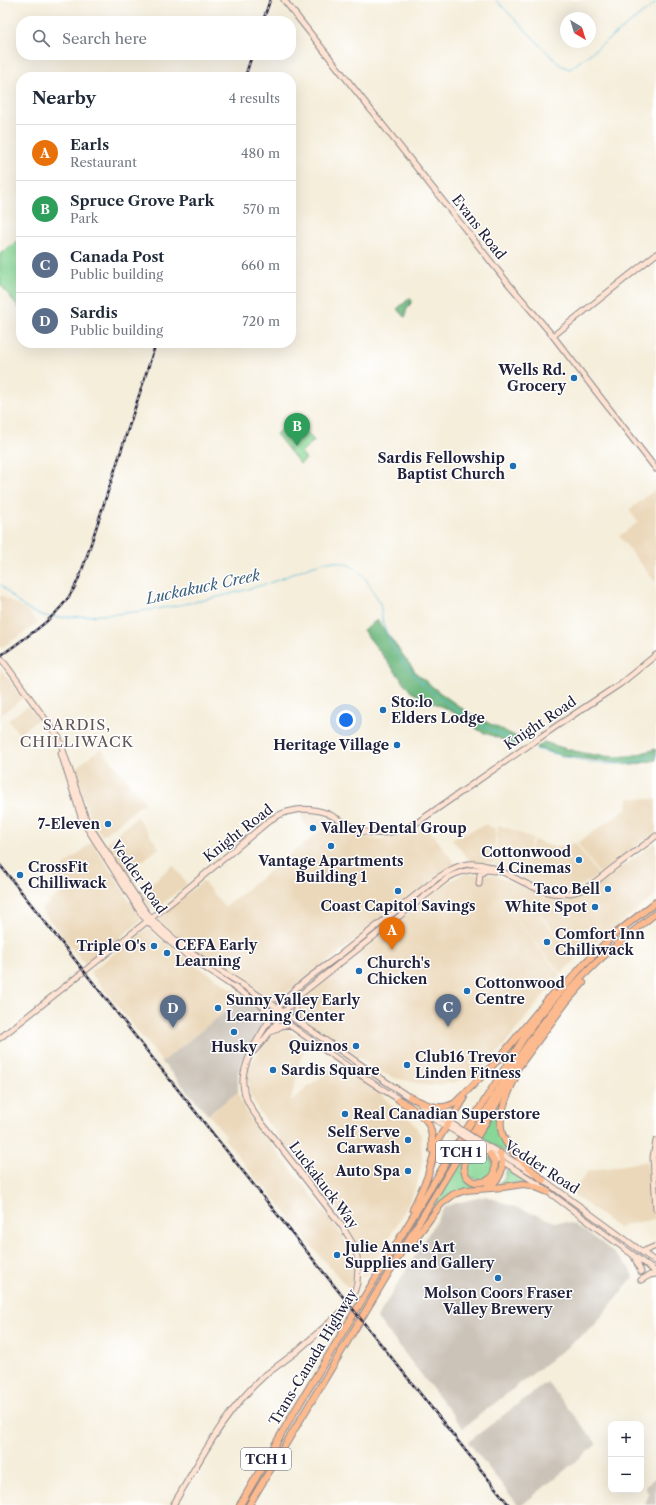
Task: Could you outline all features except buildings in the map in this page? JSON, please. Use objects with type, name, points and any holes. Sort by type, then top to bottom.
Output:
[{"type":"highway","name":"Trans-Canada Highway","points":[[240,1505],[382,1267],[530,1028],[568,981],[585,963],[615,934],[656,902]]},
{"type":"highway","name":"Trans-Canada Highway","points":[[249,1505],[506,1077],[540,1026],[574,987],[610,951],[656,914]]},
{"type":"highway","points":[[410,1097],[430,1106],[443,1108],[455,1103],[498,1061],[567,977],[615,934]]},
{"type":"highway","points":[[490,1154],[496,1163],[494,1175],[485,1182],[478,1183],[471,1180],[465,1172],[464,1163],[467,1154],[503,1090],[567,1001],[610,951]]},
{"type":"highway","points":[[523,1061],[502,1108],[500,1117],[501,1132],[506,1144],[511,1150],[543,1180]]},
{"type":"highway","points":[[382,1267],[417,1202],[427,1178],[437,1143],[475,1085]]},
{"type":"highway","points":[[399,1100],[423,1116],[430,1126],[433,1141],[431,1163]]},
{"type":"highway","points":[[484,1188],[492,1184],[498,1178],[503,1162],[500,1154]]},
{"type":"highway","points":[[366,1312],[413,1241],[447,1198],[459,1192],[523,1184],[535,1186],[548,1192]]},
{"type":"street","name":"Evans Road","points":[[284,0],[507,282],[553,336],[656,469]]},
{"type":"street","points":[[553,336],[656,254]]},
{"type":"street","name":"Knight Road","points":[[0,1038],[270,820],[288,811],[309,809],[326,813],[354,828],[371,833],[392,833],[405,829],[418,822],[552,729],[620,684],[656,655]]},
{"type":"street","name":"Vedder Road","points":[[0,657],[59,738],[87,822],[149,919],[173,939],[222,973],[300,1023],[378,1077],[410,1097],[448,1125]]},
{"type":"street","name":"Vedder Road","points":[[0,663],[56,740],[82,820],[149,919],[169,942],[399,1100],[459,1131],[543,1180],[642,1252],[655,1259]]},
{"type":"street","name":"Luckakuck Way","points":[[281,1011],[290,994],[446,873],[457,867],[472,864],[483,864],[544,892],[556,894],[570,893],[587,887],[656,836]]},
{"type":"street","name":"Luckakuck Way","points":[[173,1505],[217,1431],[239,1401],[260,1379],[294,1349],[323,1328],[345,1309],[354,1293],[358,1273],[357,1256],[353,1244],[342,1226],[261,1122],[248,1103],[244,1094],[242,1084],[243,1074],[257,1040],[269,1023],[297,997],[449,877],[467,869],[498,871]]},
{"type":"street","points":[[479,884],[480,874],[487,870]]},
{"type":"street","points":[[265,1000],[282,998],[290,994]]},
{"type":"street","points":[[297,997],[295,1013],[300,1023]]},
{"type":"street","points":[[264,1006],[269,1023]]},
{"type":"street","name":"Luckakuck Way","points":[[250,1055],[261,1044],[277,1016]]},
{"type":"street","points":[[267,1035],[281,1026],[289,1024]]},
{"type":"street","points":[[656,1141],[653,1157],[653,1169],[656,1209]]},
{"type":"street","name":"Vedder Road","points":[[479,1144],[490,1154],[548,1192],[656,1273]]},
{"type":"street","points":[[642,1252],[656,1246]]},
{"type":"street","points":[[633,1255],[642,1272]]},
{"type":"street","points":[[648,1266],[655,1259]]},
{"type":"street","points":[[641,1280],[656,1273]]},
{"type":"shaded area","points":[[656,489],[656,583],[619,536],[638,522],[629,510]]},
{"type":"shaded area","points":[[0,595],[28,611],[38,623],[0,649]]},
{"type":"shaded area","points":[[0,668],[23,698],[0,716]]},
{"type":"shaded area","points":[[28,706],[38,719],[19,734],[8,720]]},
{"type":"shaded area","points":[[101,748],[145,802],[102,836],[93,823],[85,805],[74,769]]},
{"type":"shaded area","points":[[628,798],[656,799],[656,832],[599,874],[577,843],[627,809]]},
{"type":"shaded area","points":[[301,813],[312,813],[330,820],[313,834],[304,823]]},
{"type":"shaded area","points":[[137,817],[159,848],[127,873],[105,844]]},
{"type":"shaded area","points":[[332,821],[351,832],[369,838],[378,839],[400,837],[426,827],[430,830],[455,864],[289,991],[272,997],[256,990],[214,964],[158,922],[158,917],[203,881],[225,907]]},
{"type":"shaded area","points":[[487,824],[496,829],[494,864],[470,861],[452,839]]},
{"type":"shaded area","points":[[498,825],[533,839],[517,875],[495,865]]},
{"type":"shaded area","points":[[534,840],[556,848],[575,843],[598,875],[583,885],[557,891],[539,886],[518,875]]},
{"type":"shaded area","points":[[92,842],[142,920],[86,965],[41,909],[63,891],[52,876]]},
{"type":"shaded area","points":[[656,842],[656,895],[576,958],[543,917],[541,917],[545,897],[560,899],[574,898],[593,889]]},
{"type":"shaded area","points":[[173,865],[187,884],[155,910],[151,910],[140,893]]},
{"type":"shaded area","name":"Cottonwood Centre","points":[[474,873],[483,878],[560,975],[489,1064],[468,1078],[451,1083],[430,1086],[395,1078],[378,1071],[297,1016],[296,1004],[303,995],[447,883],[461,875]]},
{"type":"shaded area","points":[[486,874],[495,875],[544,896],[540,918],[542,918],[575,959],[561,974],[482,877]]},
{"type":"shaded area","points":[[148,929],[168,945],[243,997],[162,1062],[90,972]]},
{"type":"shaded area","points":[[243,997],[261,1013],[263,1023],[242,1061],[238,1072],[238,1092],[208,1115],[162,1062]]},
{"type":"shaded area","points":[[280,1028],[285,1028],[307,1044],[299,1063],[291,1101],[332,1068],[331,1061],[381,1094],[391,1105],[412,1121],[421,1135],[422,1163],[417,1185],[411,1199],[370,1272],[362,1277],[362,1257],[357,1243],[344,1220],[258,1110],[249,1091],[248,1075],[250,1065],[261,1048],[275,1031]]},
{"type":"shaded area","points":[[238,1092],[250,1118],[331,1219],[346,1241],[352,1254],[355,1272],[350,1290],[311,1246],[264,1185],[260,1184],[224,1138],[226,1136],[209,1115]]},
{"type":"shaded area","points":[[647,1161],[655,1219],[623,1225],[619,1229],[572,1193],[588,1171]]},
{"type":"shaded area","points":[[486,1196],[555,1222],[574,1224],[602,1243],[630,1268],[633,1277],[594,1326],[463,1428],[377,1318],[444,1208],[453,1204]]},
{"type":"shaded area","points":[[547,1382],[597,1444],[522,1505],[518,1505],[468,1442]]},
{"type":"shaded area","points":[[656,1477],[656,1505],[646,1505],[644,1502],[647,1500],[648,1493],[645,1486]]},
{"type":"green space","points":[[16,242],[16,304],[0,284],[0,254]]},
{"type":"green space","points":[[410,298],[412,301],[406,311],[406,316],[404,317],[397,309]]},
{"type":"green space","points":[[301,425],[314,441],[301,452],[306,459],[300,464],[276,434],[282,429],[288,436]]},
{"type":"green space","points":[[377,620],[417,674],[470,714],[521,739],[516,745],[480,731],[451,711],[411,692],[363,630]]},
{"type":"green space","points":[[544,742],[575,751],[618,757],[656,749],[656,760],[632,765],[563,756],[536,748]]},
{"type":"green space","points":[[503,1098],[500,1107],[499,1122],[502,1133],[513,1155],[512,1156],[480,1137]]},
{"type":"green space","points":[[474,1148],[492,1160],[493,1170],[490,1176],[484,1180],[472,1178],[468,1171],[467,1167],[469,1159]]},
{"type":"green space","points":[[467,1150],[463,1173],[479,1186],[440,1203],[428,1215]]},
{"type":"green space","points":[[507,1169],[527,1182],[497,1186],[505,1178]]},
{"type":"waterway","points":[[496,0],[560,65],[570,69],[656,3]]},
{"type":"waterway","name":"Luckakuck Creek","points":[[0,584],[18,602],[31,611],[44,616],[72,617],[132,612],[202,601],[269,583],[321,563],[338,562],[345,564],[356,569],[368,582],[380,603],[383,623],[387,635],[399,657],[419,680],[459,712],[520,744]]},
{"type":"waterway","name":"Luckakuck Creek","points":[[536,749],[585,761],[610,764],[635,762],[656,755]]},
{"type":"railway","points":[[265,16],[270,0]]},
{"type":"railway","points":[[247,72],[250,60]]},
{"type":"railway","points":[[0,656],[50,619],[66,600],[75,586],[86,559],[154,348]]},
{"type":"railway","points":[[0,865],[509,1505]]},
{"type":"place","name":"Wells Rd. Grocery","points":[[574,378]]},
{"type":"place","name":"Spruce Grove Park","points":[[297,446]]},
{"type":"place","name":"Sardis Fellowship Baptist Church","points":[[513,466]]},
{"type":"place","name":"Sto:lo Elders Lodge","points":[[383,710]]},
{"type":"place","name":"Heritage Village","points":[[397,745]]},
{"type":"place","name":"7-Eleven","points":[[108,824]]},
{"type":"place","name":"Valley Dental Group","points":[[313,828]]},
{"type":"place","name":"Vantage Apartments Building 1","points":[[331,846]]},
{"type":"place","name":"Cottonwood 4 Cinemas","points":[[579,860]]},
{"type":"place","name":"CrossFit Chilliwack","points":[[20,875]]},
{"type":"place","name":"Taco Bell","points":[[608,889]]},
{"type":"place","name":"Coast Capitol Savings","points":[[398,891]]},
{"type":"place","name":"White Spot","points":[[595,907]]},
{"type":"place","name":"Comfort Inn Chilliwack","points":[[547,942]]},
{"type":"place","name":"Triple O's","points":[[154,946]]},
{"type":"place","name":"Earls","points":[[392,950]]},
{"type":"place","name":"CEFA Early Learning","points":[[167,953]]},
{"type":"place","name":"Church's Chicken","points":[[359,971]]},
{"type":"place","name":"Cottonwood Centre","points":[[467,991]]},
{"type":"place","name":"Sunny Valley Early Learning Center","points":[[218,1008]]},
{"type":"place","name":"Canada Post","points":[[448,1027]]},
{"type":"place","name":"Sardis","points":[[173,1028]]},
{"type":"place","name":"Husky","points":[[234,1032]]},
{"type":"place","name":"Quiznos","points":[[356,1046]]},
{"type":"place","name":"Club16 Trevor Linden Fitness","points":[[407,1065]]},
{"type":"place","name":"Sardis Square","points":[[273,1070]]},
{"type":"place","name":"Real Canadian Superstore","points":[[345,1114]]},
{"type":"place","name":"Self Serve Carwash","points":[[408,1140]]},
{"type":"place","name":"Auto Spa","points":[[408,1171]]},
{"type":"place","name":"Julie Anne's Art Supplies and Gallery","points":[[337,1255]]},
{"type":"place","name":"Molson Coors Fraser Valley Brewery","points":[[498,1278]]},
{"type":"district","name":"SARDIS, CHILLIWACK","points":[[77,734]]}]
